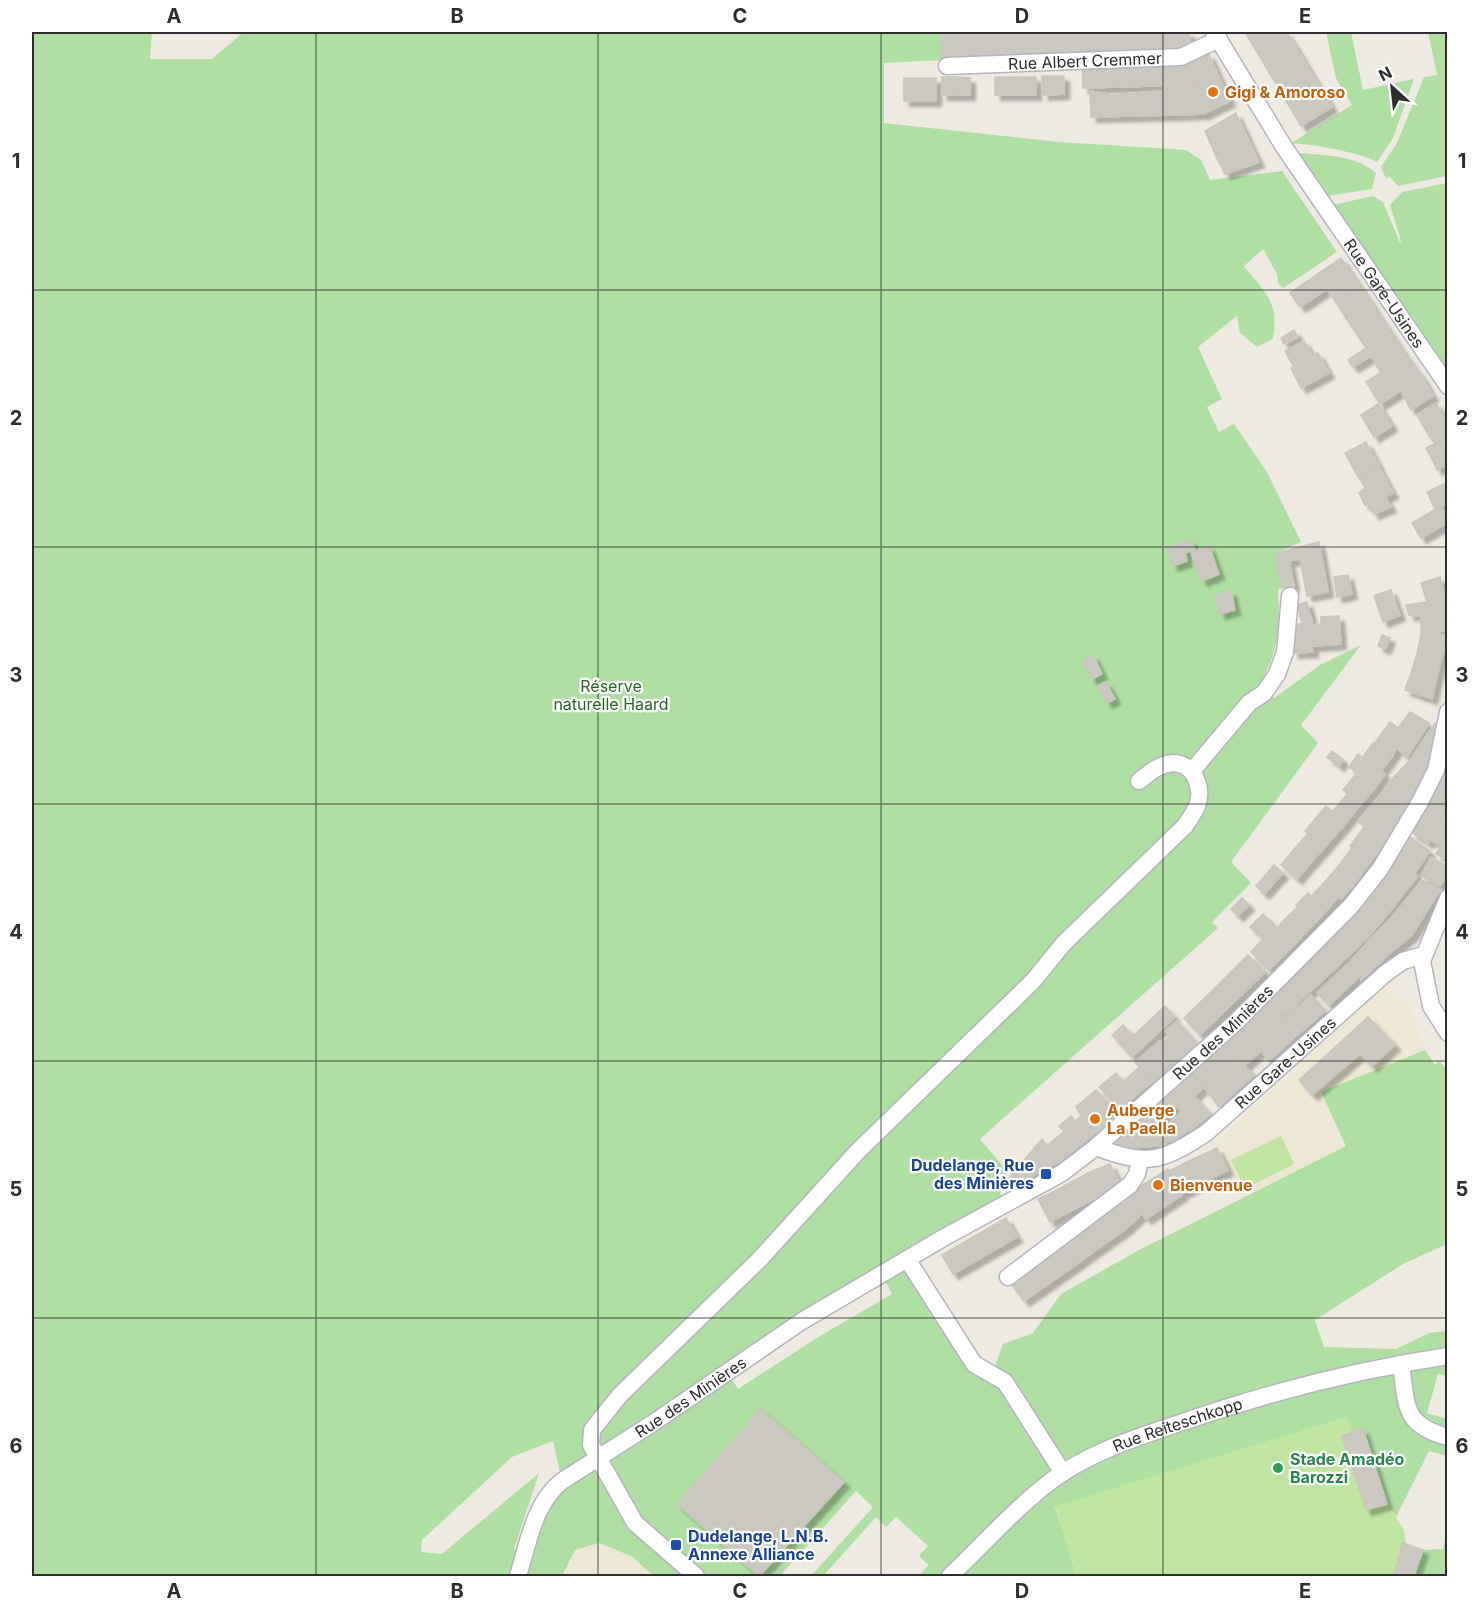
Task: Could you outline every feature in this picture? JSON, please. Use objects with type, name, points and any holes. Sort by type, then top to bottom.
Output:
[{"type":"street","name":"Rue Albert Cremmer","points":[[947,66],[1181,57],[1216,35]]},
{"type":"street","name":"Rue Gare-Usines","points":[[1216,35],[1284,147],[1448,386]]},
{"type":"street","points":[[1192,771],[1249,703],[1264,693],[1277,674],[1285,652],[1290,596]]},
{"type":"street","name":"Rue des Minières","points":[[599,1458],[802,1321],[907,1259],[1062,1173],[1096,1147],[1236,1022],[1351,906],[1380,869],[1420,802],[1436,770],[1448,712]]},
{"type":"street","points":[[696,1576],[635,1523],[591,1445],[592,1430],[620,1395],[759,1260],[858,1151],[1033,981],[1064,943],[1185,826],[1198,805],[1200,786],[1192,771],[1174,763],[1156,767],[1139,781]]},
{"type":"street","points":[[1448,898],[1423,955],[1423,977],[1431,1006],[1448,1033]]},
{"type":"street","name":"Rue Gare-Usines","points":[[1140,1161],[1164,1156],[1206,1133],[1386,973],[1403,961],[1423,955]]},
{"type":"street","points":[[1008,1277],[1130,1185],[1137,1174],[1140,1161],[1096,1147]]},
{"type":"street","points":[[907,1259],[974,1364],[1005,1383],[1063,1473]]},
{"type":"street","name":"Rue Reiteschkopp","points":[[950,1576],[1041,1490],[1063,1473],[1103,1449],[1236,1403],[1337,1377],[1448,1356]]},
{"type":"street","points":[[1401,1364],[1409,1411],[1416,1423],[1426,1432],[1448,1437]]},
{"type":"street","points":[[518,1576],[545,1498],[562,1481],[599,1458]]},
{"type":"shaded area","points":[[1389,982],[1391,990],[1401,1000],[1409,1003],[1427,1056],[1435,1065],[1439,1061],[1447,1069],[1346,1146],[1242,1197],[1215,1143]]},
{"type":"shaded area","points":[[599,1543],[631,1556],[654,1576],[562,1576],[575,1550]]},
{"type":"green space","name":"Réserve naturelle Haard","points":[[32,32],[152,32],[150,59],[212,59],[244,32],[940,32],[942,60],[884,63],[884,123],[1059,142],[1186,150],[1201,160],[1210,180],[1282,171],[1337,252],[1283,288],[1278,283],[1277,274],[1263,249],[1244,266],[1269,299],[1274,316],[1273,339],[1257,347],[1240,333],[1237,316],[1198,347],[1222,399],[1207,407],[1219,432],[1234,424],[1267,472],[1301,542],[1276,553],[1282,588],[1278,589],[1278,630],[1274,653],[1257,690],[1274,698],[1320,665],[1361,645],[1301,725],[1318,743],[1231,862],[1251,883],[1212,922],[1218,928],[980,1139],[1006,1170],[1000,1193],[1005,1205],[926,1248],[920,1265],[984,1361],[995,1366],[1003,1344],[1033,1333],[1061,1294],[1139,1250],[1346,1146],[1321,1092],[1425,1050],[1435,1065],[1439,1061],[1447,1069],[1447,1244],[1403,1264],[1315,1320],[1324,1347],[1396,1349],[1429,1333],[1447,1331],[1447,1376],[1438,1374],[1427,1413],[1447,1419],[1447,1456],[1429,1451],[1396,1517],[1387,1504],[1363,1429],[1352,1433],[1347,1417],[1055,1507],[1077,1576],[918,1576],[929,1565],[919,1556],[928,1546],[896,1517],[886,1527],[876,1517],[823,1576],[811,1576],[873,1507],[856,1491],[780,1576],[761,1576],[844,1482],[761,1409],[677,1504],[759,1576],[654,1576],[631,1556],[599,1543],[575,1550],[562,1576],[32,1576]],"holes":[[[882,1275],[892,1294],[815,1339],[738,1389],[727,1372]],[[553,1441],[562,1481],[526,1552],[514,1549],[539,1473],[442,1554],[421,1552],[422,1540],[512,1457]]]},
{"type":"green space","points":[[1326,32],[1351,32],[1363,90],[1414,79],[1393,138],[1377,162],[1334,149],[1290,144],[1352,105],[1336,78]]},
{"type":"green space","points":[[1428,32],[1444,32],[1447,50],[1447,176],[1398,186],[1390,177],[1386,178],[1381,167],[1397,143],[1424,77],[1437,75]]},
{"type":"green space","points":[[1302,153],[1341,157],[1368,167],[1376,173],[1372,189],[1327,196],[1298,155]]},
{"type":"green space","points":[[1447,183],[1447,368],[1333,205],[1373,196],[1383,202],[1400,243],[1390,205],[1402,192]]},
{"type":"green space","points":[[1281,1136],[1294,1164],[1245,1188],[1231,1160]]},
{"type":"green space","name":"Stade Amadéo Barozzi","points":[[1347,1417],[1352,1432],[1363,1429],[1387,1504],[1404,1530],[1406,1544],[1423,1550],[1414,1576],[1077,1576],[1055,1506]]},
{"type":"green space","points":[[1447,1532],[1447,1576],[1414,1576],[1423,1550],[1443,1549]]},
{"type":"building","points":[[995,32],[995,56],[978,57],[978,33]]},
{"type":"building","points":[[995,32],[1011,32],[1011,56],[995,56]]},
{"type":"building","points":[[1011,32],[1028,32],[1028,55],[1011,56]]},
{"type":"building","points":[[1028,32],[1045,32],[1045,55],[1028,55]]},
{"type":"building","points":[[1045,32],[1061,32],[1062,55],[1045,55]]},
{"type":"building","points":[[1061,32],[1079,32],[1080,54],[1062,55]]},
{"type":"building","points":[[1079,32],[1096,32],[1097,54],[1080,54]]},
{"type":"building","points":[[1096,32],[1113,32],[1115,53],[1097,54]]},
{"type":"building","points":[[1113,32],[1140,32],[1141,51],[1115,53]]},
{"type":"building","points":[[1140,32],[1161,32],[1163,50],[1141,51]]},
{"type":"building","points":[[1161,32],[1189,32],[1189,35],[1162,39]]},
{"type":"building","points":[[1245,32],[1286,32],[1294,44],[1263,62]]},
{"type":"building","points":[[959,33],[959,57],[942,58],[941,34]]},
{"type":"building","points":[[959,33],[978,33],[978,57],[959,57]]},
{"type":"building","points":[[1189,35],[1191,47],[1163,51],[1162,39]]},
{"type":"building","points":[[1294,44],[1313,76],[1282,94],[1263,62]]},
{"type":"building","points":[[1209,54],[1219,77],[1195,88],[1186,64]]},
{"type":"building","points":[[1147,63],[1163,63],[1163,86],[1147,86]]},
{"type":"building","points":[[1147,63],[1147,86],[1130,87],[1130,64]]},
{"type":"building","points":[[1082,64],[1114,64],[1115,87],[1083,88]]},
{"type":"building","points":[[1114,64],[1130,64],[1130,87],[1115,87]]},
{"type":"building","points":[[1186,64],[1195,88],[1163,88],[1163,66]]},
{"type":"building","points":[[1042,76],[1064,76],[1064,94],[1043,95]]},
{"type":"building","points":[[1313,76],[1332,107],[1301,126],[1282,94]]},
{"type":"building","points":[[942,77],[957,77],[957,95],[942,95]]},
{"type":"building","points":[[957,77],[970,78],[970,95],[957,95]]},
{"type":"building","points":[[995,77],[1036,77],[1036,95],[995,95]]},
{"type":"building","points":[[1219,77],[1230,101],[1204,114],[1171,115],[1169,88],[1195,88]]},
{"type":"building","points":[[904,78],[936,78],[936,101],[904,101]]},
{"type":"building","points":[[1169,90],[1171,115],[1091,117],[1090,91],[1112,95]]},
{"type":"building","points":[[1236,113],[1248,139],[1215,154],[1205,131]]},
{"type":"building","points":[[1248,139],[1259,162],[1225,174],[1215,154]]},
{"type":"building","points":[[1341,258],[1361,288],[1337,304],[1327,289],[1300,307],[1290,293]]},
{"type":"building","points":[[1361,288],[1370,301],[1346,318],[1337,304]]},
{"type":"building","points":[[1370,301],[1378,314],[1354,330],[1346,318]]},
{"type":"building","points":[[1378,314],[1390,332],[1366,348],[1354,330]]},
{"type":"building","points":[[1294,330],[1298,337],[1284,344],[1281,338]]},
{"type":"building","points":[[1390,332],[1406,356],[1381,373],[1371,356],[1353,367],[1348,360]]},
{"type":"building","points":[[1304,341],[1313,356],[1294,367],[1285,351]]},
{"type":"building","points":[[1318,353],[1329,373],[1301,388],[1291,368]]},
{"type":"building","points":[[1406,356],[1422,377],[1380,404],[1366,382]]},
{"type":"building","points":[[1422,377],[1433,396],[1411,410],[1401,391]]},
{"type":"building","points":[[1436,403],[1448,425],[1429,436],[1417,415]]},
{"type":"building","points":[[1378,404],[1392,426],[1374,437],[1361,415]]},
{"type":"building","points":[[1448,425],[1448,437],[1435,443],[1429,436]]},
{"type":"building","points":[[1448,437],[1448,451],[1432,459],[1426,448]]},
{"type":"building","points":[[1366,442],[1379,466],[1358,477],[1345,453]]},
{"type":"building","points":[[1448,451],[1448,464],[1437,470],[1432,459]]},
{"type":"building","points":[[1379,467],[1393,493],[1385,497],[1391,507],[1374,514],[1368,504],[1365,505],[1359,493],[1365,488],[1359,477]]},
{"type":"building","points":[[1448,482],[1448,503],[1435,509],[1427,492]]},
{"type":"building","points":[[1440,507],[1448,517],[1448,523],[1440,527],[1431,512]]},
{"type":"building","points":[[1431,512],[1440,527],[1421,538],[1412,523]]},
{"type":"building","points":[[1191,540],[1195,550],[1185,553],[1187,561],[1173,566],[1167,548]]},
{"type":"building","points":[[1319,542],[1328,592],[1307,596],[1300,559],[1289,561],[1294,586],[1282,588],[1276,553]]},
{"type":"building","points":[[1209,546],[1219,574],[1202,581],[1191,553]]},
{"type":"building","points":[[1348,575],[1352,594],[1337,597],[1334,577]]},
{"type":"building","points":[[1440,577],[1445,599],[1427,602],[1421,583]]},
{"type":"building","points":[[1391,590],[1400,615],[1383,622],[1374,596]]},
{"type":"building","points":[[1231,591],[1235,610],[1220,614],[1215,595]]},
{"type":"building","points":[[1445,599],[1448,610],[1421,616],[1409,615],[1406,605]]},
{"type":"building","points":[[1307,602],[1313,625],[1321,624],[1321,617],[1339,616],[1341,644],[1312,646],[1313,652],[1293,653],[1292,624],[1302,624],[1297,605]]},
{"type":"building","points":[[1448,610],[1448,630],[1421,635],[1421,616]]},
{"type":"building","points":[[1433,633],[1447,636],[1442,657],[1417,654],[1421,635]]},
{"type":"building","points":[[1382,635],[1390,638],[1385,649],[1378,646]]},
{"type":"building","points":[[1417,654],[1442,657],[1437,676],[1412,670]]},
{"type":"building","points":[[1093,655],[1102,674],[1092,679],[1083,660]]},
{"type":"building","points":[[1412,670],[1437,676],[1432,699],[1405,690]]},
{"type":"building","points":[[1106,682],[1115,699],[1107,703],[1098,686]]},
{"type":"building","points":[[1410,712],[1429,723],[1407,757],[1397,748],[1393,755],[1374,744],[1390,722],[1398,728]]},
{"type":"building","points":[[1435,723],[1440,726],[1429,768],[1411,759]]},
{"type":"building","points":[[1373,743],[1393,755],[1381,771],[1362,758]]},
{"type":"building","points":[[1332,751],[1343,760],[1339,766],[1327,757]]},
{"type":"building","points":[[1358,754],[1385,774],[1376,787],[1349,767]]},
{"type":"building","points":[[1411,759],[1429,768],[1420,790],[1394,777]]},
{"type":"building","points":[[1446,763],[1448,764],[1448,809],[1429,800]]},
{"type":"building","points":[[1357,773],[1376,787],[1361,804],[1343,790]]},
{"type":"building","points":[[1394,777],[1420,790],[1403,816],[1378,799]]},
{"type":"building","points":[[1348,793],[1361,804],[1346,823],[1332,812]]},
{"type":"building","points":[[1378,799],[1403,816],[1395,828],[1368,811]]},
{"type":"building","points":[[1429,800],[1444,807],[1428,843],[1411,832]]},
{"type":"building","points":[[1326,806],[1346,823],[1324,848],[1305,831]]},
{"type":"building","points":[[1444,807],[1448,809],[1448,860],[1436,854],[1441,846],[1430,840]]},
{"type":"building","points":[[1368,811],[1395,828],[1385,842],[1358,822]]},
{"type":"building","points":[[1364,827],[1385,842],[1371,861],[1350,846]]},
{"type":"building","points":[[1308,833],[1324,848],[1307,867],[1291,853]]},
{"type":"building","points":[[1409,836],[1430,851],[1414,874],[1393,861]]},
{"type":"building","points":[[1352,848],[1371,861],[1355,883],[1336,869]]},
{"type":"building","points":[[1291,853],[1307,867],[1297,879],[1281,865]]},
{"type":"building","points":[[1431,857],[1448,867],[1448,873],[1440,886],[1421,876]]},
{"type":"building","points":[[1393,861],[1418,876],[1404,893],[1383,878]]},
{"type":"building","points":[[1274,865],[1283,873],[1264,894],[1256,886]]},
{"type":"building","points":[[1336,869],[1355,883],[1341,899],[1323,884]]},
{"type":"building","points":[[1383,878],[1404,893],[1392,909],[1372,895]]},
{"type":"building","points":[[1422,880],[1440,890],[1420,922],[1402,905]]},
{"type":"building","points":[[1323,884],[1338,897],[1326,911],[1311,896]]},
{"type":"building","points":[[1308,893],[1326,911],[1315,923],[1296,905]]},
{"type":"building","points":[[1372,895],[1392,909],[1370,935],[1353,917]]},
{"type":"building","points":[[1242,898],[1249,905],[1238,916],[1231,909]]},
{"type":"building","points":[[1402,905],[1420,922],[1412,935],[1392,917]]},
{"type":"building","points":[[1298,907],[1315,923],[1303,935],[1286,918]]},
{"type":"building","points":[[1263,914],[1294,945],[1282,957],[1250,927]]},
{"type":"building","points":[[1353,917],[1370,935],[1343,961],[1326,943]]},
{"type":"building","points":[[1392,917],[1412,935],[1390,953],[1372,937]]},
{"type":"building","points":[[1286,918],[1303,935],[1294,945],[1277,928]]},
{"type":"building","points":[[1372,937],[1390,953],[1361,980],[1361,975],[1350,962]]},
{"type":"building","points":[[1263,939],[1282,957],[1269,970],[1251,952]]},
{"type":"building","points":[[1326,943],[1343,961],[1326,977],[1309,959]]},
{"type":"building","points":[[1248,955],[1265,972],[1230,1006],[1214,989]]},
{"type":"building","points":[[1309,959],[1326,977],[1301,1000],[1285,982]]},
{"type":"building","points":[[1350,962],[1361,975],[1345,990],[1333,978]]},
{"type":"building","points":[[1333,978],[1345,990],[1329,1005],[1317,993]]},
{"type":"building","points":[[1285,982],[1301,1000],[1283,1017],[1266,999]]},
{"type":"building","points":[[1214,989],[1230,1006],[1200,1035],[1184,1018]]},
{"type":"building","points":[[1311,995],[1325,1011],[1294,1038],[1280,1023]]},
{"type":"building","points":[[1266,999],[1283,1017],[1256,1044],[1240,1026]]},
{"type":"building","points":[[1165,1006],[1175,1017],[1132,1057],[1112,1035],[1123,1025],[1133,1036]]},
{"type":"building","points":[[1283,1017],[1280,1023],[1294,1038],[1269,1061],[1256,1044]]},
{"type":"building","points":[[1368,1017],[1395,1045],[1372,1066],[1360,1054],[1312,1095],[1299,1080]]},
{"type":"building","points":[[1177,1021],[1197,1044],[1177,1062],[1162,1043],[1170,1036],[1165,1031]]},
{"type":"building","points":[[1240,1026],[1262,1050],[1245,1065],[1223,1042]]},
{"type":"building","points":[[1160,1041],[1177,1062],[1152,1082],[1135,1062]]},
{"type":"building","points":[[1223,1042],[1238,1059],[1221,1072],[1206,1055]]},
{"type":"building","points":[[1206,1055],[1221,1072],[1204,1087],[1189,1070]]},
{"type":"building","points":[[1238,1059],[1254,1075],[1236,1091],[1221,1072]]},
{"type":"building","points":[[1138,1068],[1151,1083],[1135,1096],[1123,1082]]},
{"type":"building","points":[[1189,1070],[1204,1087],[1194,1096],[1179,1079]]},
{"type":"building","points":[[1221,1072],[1236,1091],[1219,1107],[1204,1087]]},
{"type":"building","points":[[1116,1073],[1135,1096],[1120,1109],[1099,1087]]},
{"type":"building","points":[[1179,1079],[1210,1114],[1190,1131],[1178,1117],[1182,1112],[1176,1106],[1162,1117],[1152,1104]]},
{"type":"building","points":[[1096,1090],[1112,1107],[1105,1114],[1110,1121],[1089,1138],[1075,1121],[1081,1116],[1076,1107]]},
{"type":"building","points":[[1154,1106],[1168,1125],[1159,1131],[1167,1145],[1144,1147],[1129,1127]]},
{"type":"building","points":[[1071,1116],[1089,1138],[1069,1154],[1056,1138],[1064,1132],[1059,1126]]},
{"type":"building","points":[[1178,1117],[1188,1130],[1173,1141],[1167,1141],[1159,1131]]},
{"type":"building","points":[[1129,1127],[1144,1147],[1122,1148],[1113,1139]]},
{"type":"building","points":[[1056,1138],[1069,1154],[1060,1161],[1048,1145]]},
{"type":"building","points":[[1042,1139],[1060,1161],[1018,1184],[1010,1177]]},
{"type":"building","points":[[1217,1148],[1228,1170],[1204,1182],[1193,1159]]},
{"type":"building","points":[[1193,1159],[1204,1182],[1181,1194],[1169,1171]]},
{"type":"building","points":[[1110,1164],[1121,1185],[1100,1196],[1088,1173]]},
{"type":"building","points":[[1168,1169],[1182,1195],[1146,1219],[1128,1194]]},
{"type":"building","points":[[1088,1173],[1100,1196],[1065,1214],[1053,1192]]},
{"type":"building","points":[[1053,1192],[1065,1214],[1050,1222],[1038,1199]]},
{"type":"building","points":[[1128,1194],[1142,1214],[1126,1229],[1111,1209]]},
{"type":"building","points":[[1111,1209],[1126,1229],[1106,1243],[1091,1223]]},
{"type":"building","points":[[1006,1218],[1017,1237],[953,1274],[942,1255]]},
{"type":"building","points":[[1091,1223],[1106,1243],[1092,1253],[1077,1233]]},
{"type":"building","points":[[1077,1233],[1092,1253],[1077,1264],[1062,1244]]},
{"type":"building","points":[[1062,1244],[1077,1264],[1054,1280],[1039,1259]]},
{"type":"building","points":[[1039,1259],[1054,1280],[1024,1301],[1010,1282]]},
{"type":"building","points":[[761,1409],[844,1482],[759,1576],[677,1504]]},
{"type":"building","points":[[1363,1429],[1387,1504],[1366,1510],[1342,1436]]},
{"type":"building","points":[[1403,1543],[1423,1550],[1414,1576],[1393,1576]]},
{"type":"place","name":"Gigi & Amoroso","points":[[1213,92]]},
{"type":"place","name":"Auberge La Paella","points":[[1095,1119]]},
{"type":"place","name":"Dudelange, Rue des Minières","points":[[1046,1174]]},
{"type":"place","name":"Bienvenue","points":[[1158,1185]]},
{"type":"place","name":"Stade Amadéo Barozzi","points":[[1278,1468]]},
{"type":"place","name":"Dudelange, L.N.B. Annexe Alliance","points":[[676,1545]]}]
